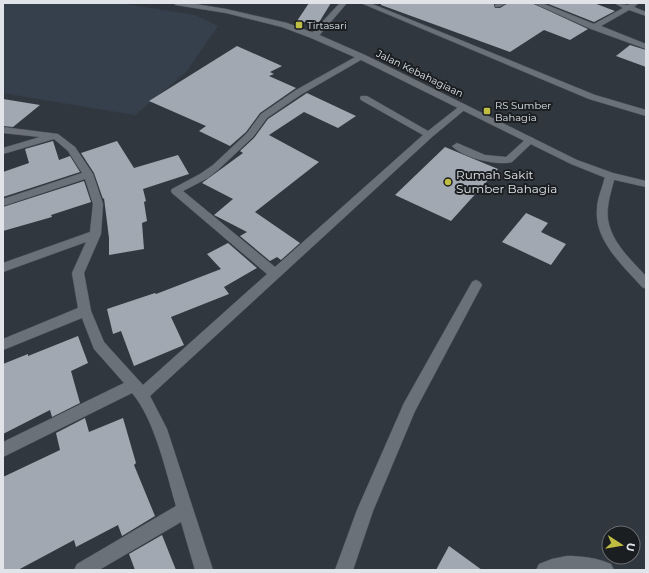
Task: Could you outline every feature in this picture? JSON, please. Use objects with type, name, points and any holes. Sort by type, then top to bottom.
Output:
[{"type":"street","name":"Jalan Kebahagiaan","points":[[176,3],[284,25],[314,36],[362,57],[574,162],[610,176],[646,184]]},
{"type":"street","points":[[314,36],[344,3]]},
{"type":"street","points":[[364,3],[592,97],[646,113]]},
{"type":"street","points":[[536,3],[646,47]]},
{"type":"street","points":[[617,3],[646,14]]},
{"type":"street","points":[[594,27],[636,3]]},
{"type":"street","points":[[275,274],[176,191],[204,176],[216,167],[250,135],[264,116],[299,92],[362,57]]},
{"type":"street","points":[[364,98],[429,135]]},
{"type":"street","points":[[3,450],[138,390],[275,274],[429,135],[464,107]]},
{"type":"street","points":[[3,130],[55,136],[72,149],[88,174],[98,204],[95,234],[78,273],[85,311],[99,344],[138,390],[160,429],[204,570]]},
{"type":"street","points":[[3,151],[55,136]]},
{"type":"street","points":[[457,146],[481,158],[497,161],[509,160],[530,140]]},
{"type":"street","points":[[3,203],[88,174]]},
{"type":"street","points":[[610,176],[602,213],[606,233],[617,250],[644,280]]},
{"type":"street","points":[[3,268],[95,234]]},
{"type":"street","points":[[344,570],[365,510],[409,408],[476,286]]},
{"type":"street","points":[[3,345],[85,311]]},
{"type":"street","points":[[82,570],[185,510]]},
{"type":"street","points":[[545,570],[560,565],[588,565],[605,570]]},
{"type":"shaded area","points":[[3,3],[119,3],[195,15],[218,26],[186,72],[135,115],[3,93]]},
{"type":"building","points":[[309,3],[331,3],[318,24],[297,21]]},
{"type":"building","points":[[381,3],[495,3],[495,8],[500,8],[508,3],[532,3],[588,29],[570,40],[544,30],[510,52],[381,5]]},
{"type":"building","points":[[546,3],[594,3],[615,11],[594,22]]},
{"type":"building","points":[[630,45],[646,50],[646,67],[616,56]]},
{"type":"building","points":[[237,46],[282,66],[270,72],[274,74],[269,76],[296,88],[260,113],[246,132],[230,146],[199,131],[206,126],[149,101]]},
{"type":"building","points":[[307,93],[356,116],[338,128],[304,112],[269,135],[319,162],[255,212],[300,243],[281,260],[277,257],[270,261],[240,236],[247,232],[214,215],[233,199],[202,183],[243,153],[240,151],[254,138],[268,119]]},
{"type":"building","points":[[3,99],[40,105],[13,127],[3,126]]},
{"type":"building","points":[[53,141],[59,160],[70,156],[80,172],[3,197],[3,172],[29,163],[25,149]]},
{"type":"building","points":[[117,141],[134,168],[178,155],[189,174],[143,189],[146,201],[144,202],[147,221],[142,223],[144,249],[109,255],[109,238],[104,198],[103,199],[94,173],[81,153]]},
{"type":"building","name":"Rumah Sakit Sumber Bahagia","points":[[445,147],[498,169],[451,221],[395,195]]},
{"type":"building","points":[[84,181],[91,202],[51,215],[52,217],[3,231],[3,207]]},
{"type":"building","points":[[526,213],[548,223],[541,232],[566,244],[551,265],[502,242]]},
{"type":"building","points":[[228,243],[257,268],[224,287],[229,294],[171,317],[184,345],[134,366],[121,331],[113,334],[107,309],[155,293],[156,294],[221,269],[207,254]]},
{"type":"building","points":[[78,336],[88,363],[71,371],[80,403],[52,417],[50,410],[3,434],[3,364],[28,354],[28,356]]},
{"type":"building","points":[[85,418],[89,432],[123,418],[136,463],[134,465],[155,516],[122,536],[118,525],[76,547],[74,540],[18,570],[3,570],[3,477],[60,450],[56,433]]},
{"type":"building","points":[[162,535],[176,570],[135,570],[129,554]]},
{"type":"building","points":[[449,546],[482,570],[436,570]]},
{"type":"place","name":"Tirtasari","points":[[299,25]]},
{"type":"place","name":"RS Sumber Bahagia","points":[[487,111]]},
{"type":"place","name":"Rumah Sakit Sumber Bahagia","points":[[448,182]]}]
